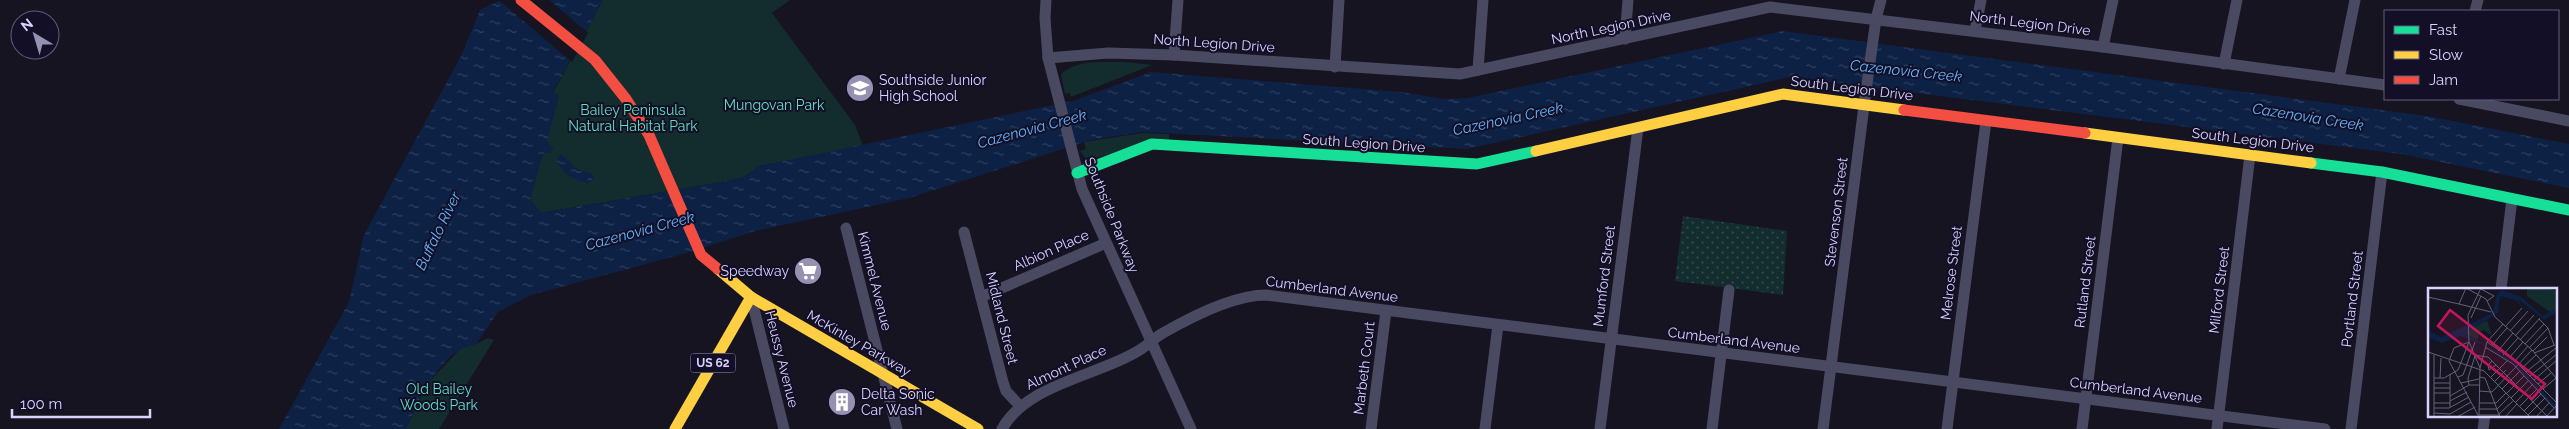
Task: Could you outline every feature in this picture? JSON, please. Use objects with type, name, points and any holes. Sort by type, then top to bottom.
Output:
[{"type":"street","name":"McKinley Parkway","points":[[521,0],[595,60],[626,99],[649,135],[701,255],[751,297],[978,429]]},
{"type":"street","name":"Southside Parkway","points":[[1046,0],[1045,18],[1048,58],[1077,173],[1150,342],[1191,429]]},
{"type":"street","points":[[1174,55],[1178,0]]},
{"type":"street","points":[[1335,67],[1339,0]]},
{"type":"street","points":[[1478,70],[1483,0]]},
{"type":"street","points":[[1625,39],[1628,0]]},
{"type":"street","name":"Stevenson Street","points":[[1823,429],[1865,102],[1876,24],[1882,0]]},
{"type":"street","points":[[1975,31],[1981,0]]},
{"type":"street","points":[[2103,47],[2113,0]]},
{"type":"street","points":[[2224,64],[2238,0]]},
{"type":"street","points":[[2339,79],[2355,0]]},
{"type":"street","name":"North Legion Drive","points":[[1048,58],[1108,53],[1174,55],[1460,74],[1625,39],[1766,4],[1876,24],[1975,31],[2384,85]]},
{"type":"street","name":"South Legion Drive","points":[[1077,173],[1142,146],[1152,144],[1477,164],[1783,94],[1865,102],[1986,121],[2382,172],[2569,210]]},
{"type":"street","points":[[2464,100],[2569,121]]},
{"type":"street","name":"Melrose Street","points":[[1947,429],[1986,121]]},
{"type":"street","name":"Mumford Street","points":[[1600,429],[1638,128]]},
{"type":"street","name":"Rutland Street","points":[[2082,429],[2118,138]]},
{"type":"street","name":"Milford Street","points":[[2217,429],[2250,155]]},
{"type":"street","name":"Portland Street","points":[[2351,429],[2382,172]]},
{"type":"street","points":[[2501,288],[2512,199]]},
{"type":"street","name":"Kimmel Avenue","points":[[846,228],[897,429]]},
{"type":"street","name":"Midland Street","points":[[964,232],[1003,382],[1006,391],[1020,406]]},
{"type":"street","name":"Albion Place","points":[[981,297],[1106,243]]},
{"type":"street","points":[[1712,429],[1729,290]]},
{"type":"street","name":"Cumberland Avenue","points":[[1150,342],[1206,312],[1254,295],[2325,429]]},
{"type":"street","name":"US 62","points":[[675,429],[751,297]]},
{"type":"street","name":"Heussy Avenue","points":[[751,297],[784,429]]},
{"type":"street","name":"Marbeth Court","points":[[1371,429],[1386,311]]},
{"type":"street","points":[[1486,429],[1498,325]]},
{"type":"street","name":"Almont Place","points":[[1002,429],[1020,406],[1041,394],[1139,351],[1150,342]]},
{"type":"street","points":[[2483,429],[2485,416]]},
{"type":"green space","points":[[603,0],[790,0],[772,13],[855,125],[863,146],[759,166],[744,177],[727,181],[541,213],[530,199],[559,96],[553,93]]},
{"type":"green space","points":[[1092,62],[1126,62],[1152,65],[1071,97],[1070,93],[1065,94],[1061,74],[1068,69]]},
{"type":"green space","points":[[1142,133],[1169,134],[1169,140],[1091,159],[1085,158],[1080,151],[1086,149],[1084,142]]},
{"type":"green space","points":[[1683,216],[1787,231],[1783,295],[1675,281]]},
{"type":"green space","name":"Old Bailey Woods Park","points":[[488,338],[494,340],[439,429],[406,429],[427,384],[463,346],[476,344]]},
{"type":"water","points":[[501,0],[603,0],[553,92],[559,96],[547,141],[554,149],[550,153],[543,154],[530,199],[541,213],[727,181],[744,177],[759,166],[1073,101],[1151,72],[1401,92],[1443,99],[1468,98],[1783,31],[2427,116],[2569,144],[2569,188],[2401,154],[1790,77],[1467,149],[1142,132],[1091,140],[909,198],[755,231],[683,254],[531,295],[498,312],[476,344],[463,348],[442,365],[425,391],[406,429],[279,429],[349,302],[364,235],[462,54],[480,10]]},
{"type":"water","points":[[561,154],[576,168],[592,174],[594,178],[588,183],[577,180],[569,175],[556,160]]},
{"type":"pier","points":[[499,0],[549,0],[588,33],[572,62]]},
{"type":"traffic: fast","points":[[1077,173],[1152,144],[1477,164],[1536,151]]},
{"type":"traffic: fast","points":[[2311,163],[2382,172],[2569,210]]},
{"type":"traffic: slow","points":[[1536,151],[1783,94],[1904,110]]},
{"type":"traffic: slow","points":[[2085,133],[2311,163]]},
{"type":"traffic: slow","points":[[675,429],[751,297],[718,269]]},
{"type":"traffic: slow","points":[[751,297],[978,429]]},
{"type":"traffic: jam","points":[[521,0],[595,60],[626,99],[649,135],[701,255],[718,269]]},
{"type":"traffic: jam","points":[[1904,110],[2085,133]]},
{"type":"place","name":"Southside Junior High School","points":[[860,88]]},
{"type":"place","name":"Speedway","points":[[808,271]]},
{"type":"place","name":"Delta Sonic Car Wash","points":[[842,402]]},
{"type":"water label","name":"Cazenovia Creek","points":[[1906,71]]},
{"type":"water label","name":"Cazenovia Creek","points":[[2308,117]]},
{"type":"water label","name":"Cazenovia Creek","points":[[1508,119]]},
{"type":"water label","name":"Cazenovia Creek","points":[[1032,129]]},
{"type":"water label","name":"Buffalo River","points":[[438,231]]},
{"type":"water label","name":"Cazenovia Creek","points":[[640,231]]},
{"type":"park label","name":"Mungovan Park","points":[[774,105]]},
{"type":"park label","name":"Bailey Peninsula Natural Habitat Park","points":[[633,118]]}]
